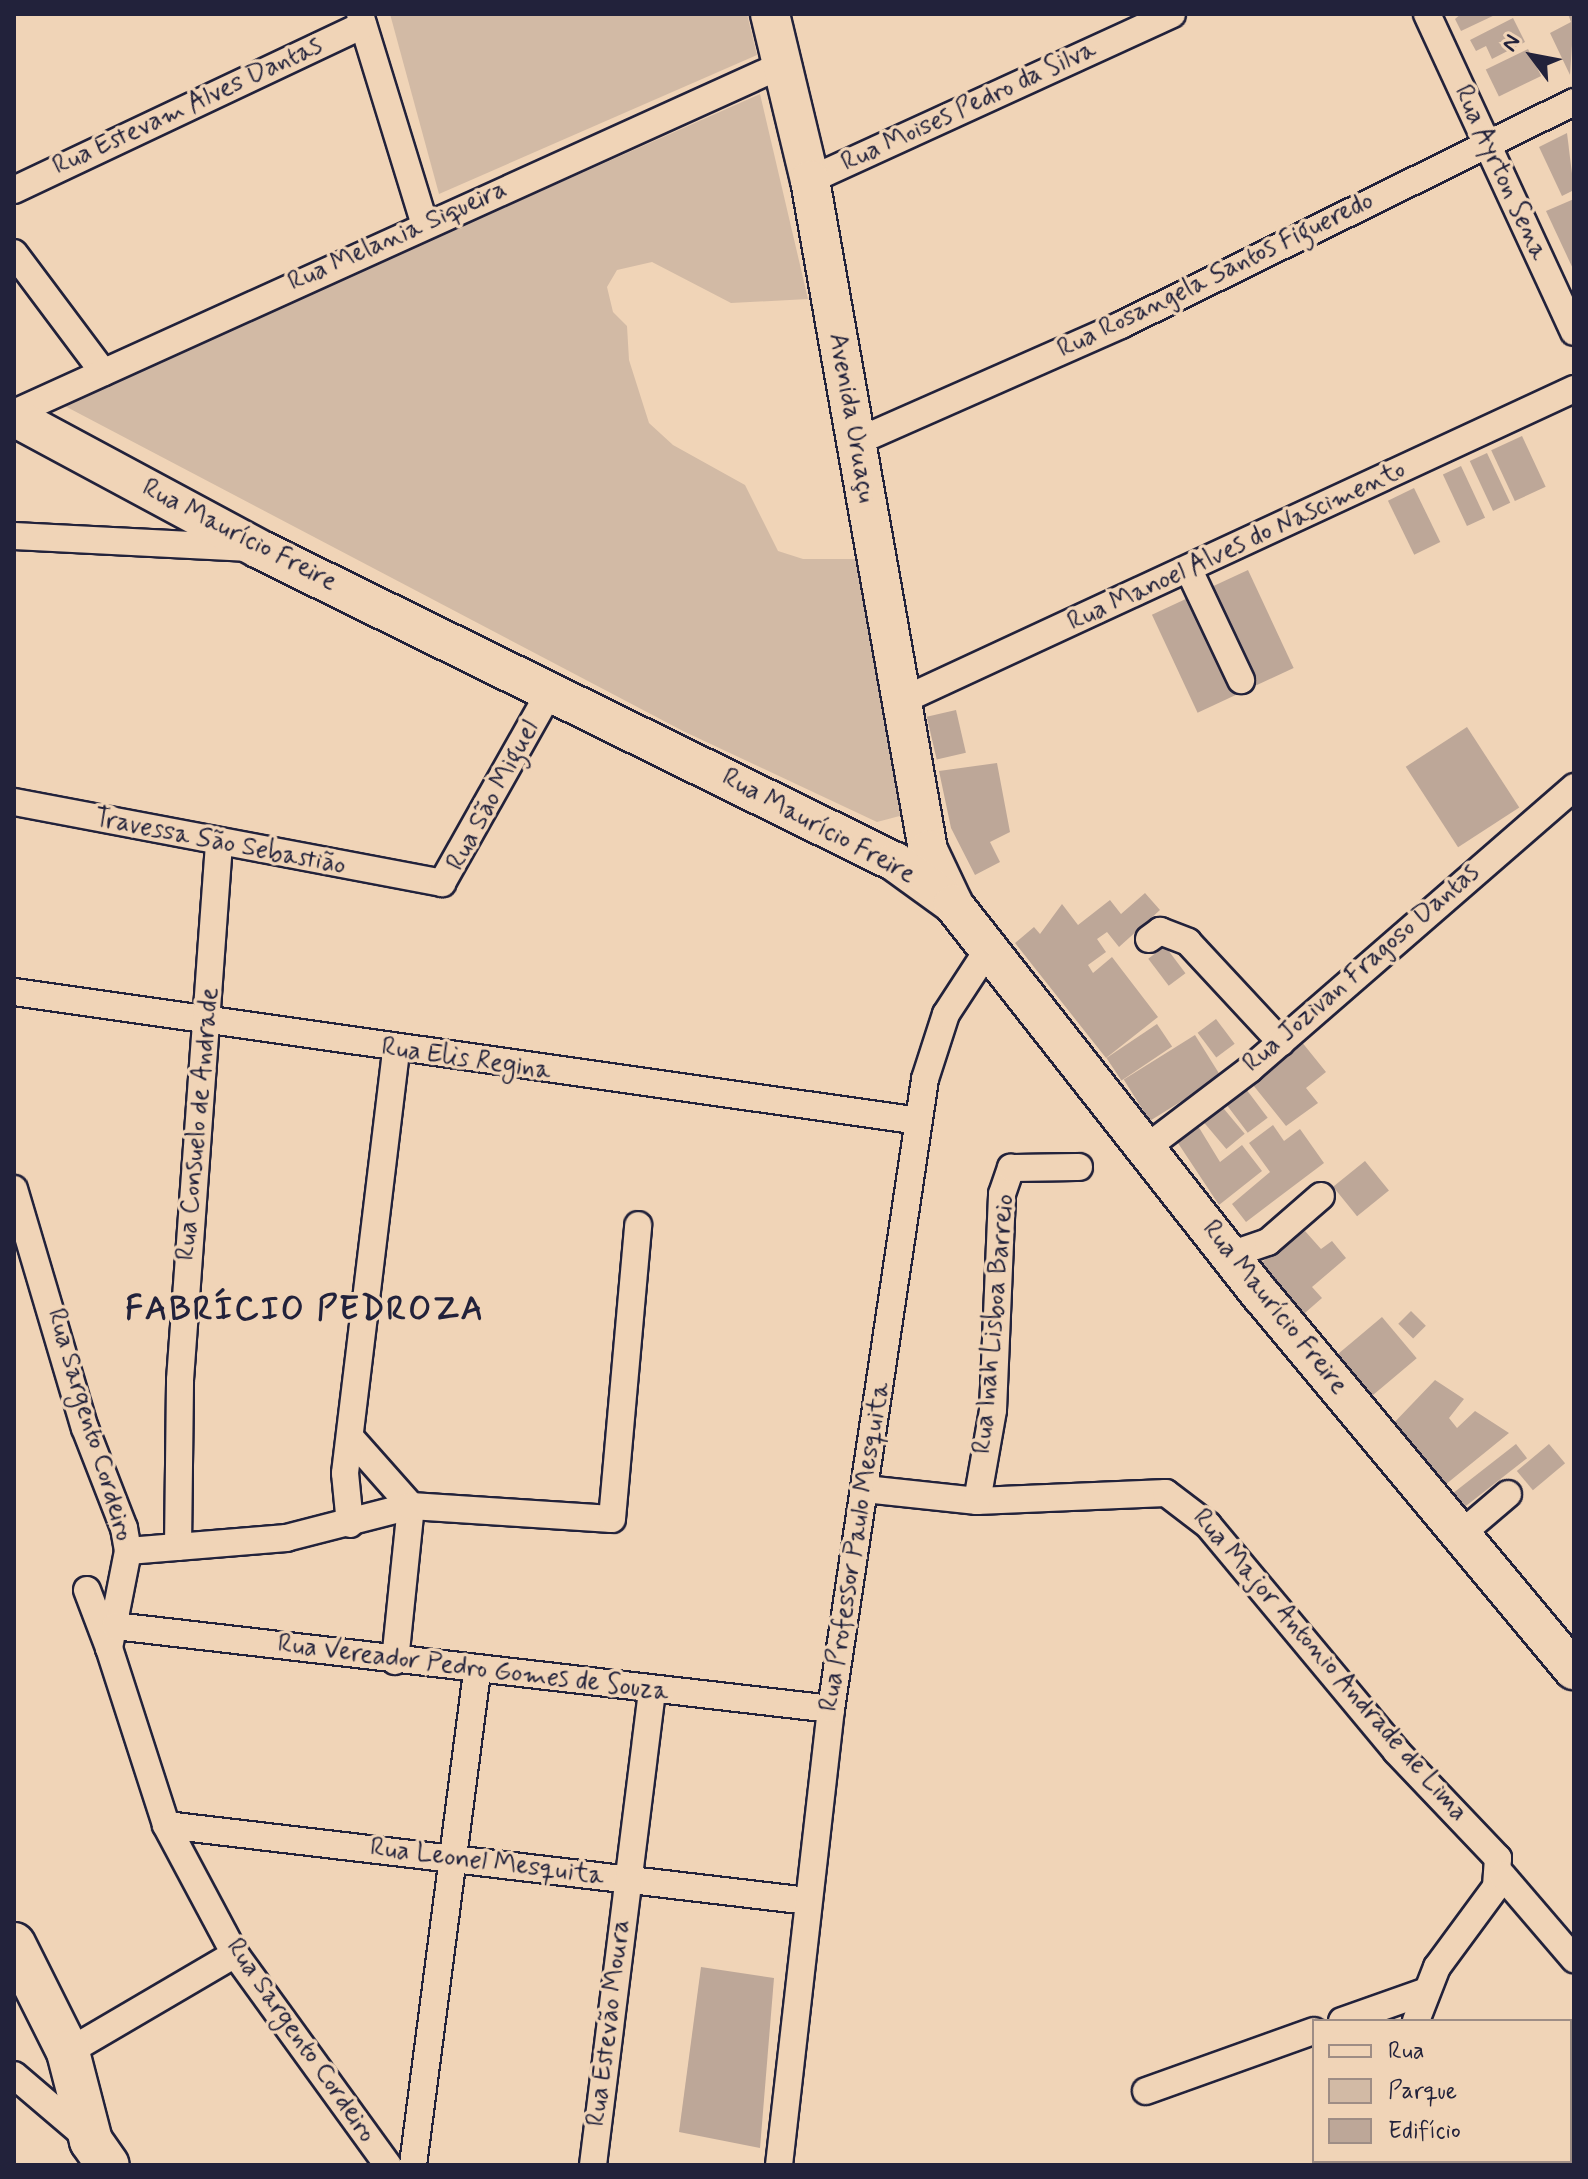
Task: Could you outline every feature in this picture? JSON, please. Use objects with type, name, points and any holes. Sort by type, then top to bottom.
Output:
[{"type":"main road","points":[[14,1944],[68,2052],[100,2153]]},
{"type":"street","name":"Avenida Uruaçu","points":[[770,14],[810,180],[899,702],[923,825],[953,904]]},
{"type":"street","name":"Rua Moises Pedro da Silva","points":[[810,180],[1172,14]]},
{"type":"street","name":"Rua Ayrton Sena","points":[[1427,14],[1574,332]]},
{"type":"street","name":"Rua Estevam Alves Dantas","points":[[14,190],[362,19]]},
{"type":"street","points":[[362,19],[425,225]]},
{"type":"street","name":"Rua Melania Siqueira","points":[[14,415],[425,225],[784,64]]},
{"type":"street","name":"Rua Rosangela Santos Figueredo","points":[[856,442],[1121,325],[1574,102]]},
{"type":"street","points":[[14,253],[103,372]]},
{"type":"street","name":"Rua Manoel Alves do Nascimento","points":[[899,702],[1574,389]]},
{"type":"street","name":"Rua Maurício Freire","points":[[14,415],[259,549],[870,850],[953,904],[991,945],[1230,1255],[1574,1670]]},
{"type":"street","points":[[14,536],[259,549]]},
{"type":"street","points":[[1189,570],[1241,680]]},
{"type":"street","name":"Rua São Miguel","points":[[427,881],[450,879],[550,691]]},
{"type":"street","name":"Rua Jozivan Fragoso Dantas","points":[[1146,1148],[1281,1042],[1574,787]]},
{"type":"street","name":"Travessa São Sebastião","points":[[14,802],[219,844],[427,881]]},
{"type":"street","points":[[870,850],[914,841],[923,825]]},
{"type":"street","name":"Rua Consuelo de Andrade","points":[[178,1547],[180,1380],[219,844]]},
{"type":"street","points":[[1149,939],[1160,931],[1188,942],[1281,1042]]},
{"type":"street","name":"Rua Professor Paulo Mesquita","points":[[779,2165],[831,1709],[919,1121],[946,1014],[991,945]]},
{"type":"street","name":"Rua Elis Regina","points":[[14,992],[396,1050],[919,1121]]},
{"type":"street","points":[[350,1524],[344,1496],[396,1050]]},
{"type":"street","name":"Rua Inah Lisboa Barreio","points":[[977,1501],[993,1410],[1002,1194],[1011,1168],[1079,1167]]},
{"type":"street","name":"Rua Sargento Cordeiro","points":[[14,1189],[128,1551],[112,1637],[166,1825],[235,1954],[388,2165]]},
{"type":"street","points":[[1230,1255],[1268,1242],[1321,1196]]},
{"type":"street","points":[[128,1551],[350,1524],[411,1506],[614,1517],[638,1225]]},
{"type":"street","points":[[350,1437],[411,1506],[395,1661]]},
{"type":"street","name":"Rua Major Antonio Andrade de Lima","points":[[865,1489],[977,1501],[1152,1493],[1181,1500],[1396,1751],[1494,1851],[1502,1875],[1574,1959]]},
{"type":"street","points":[[1460,1535],[1508,1494]]},
{"type":"street","points":[[87,1590],[112,1637]]},
{"type":"street","name":"Rua Vereador Pedro Gomes de Souza","points":[[112,1637],[395,1661],[831,1709]]},
{"type":"street","points":[[413,2165],[450,1859],[477,1672]]},
{"type":"street","name":"Rua Estevão Moura","points":[[593,2165],[652,1691]]},
{"type":"street","name":"Rua Leonel Mesquita","points":[[166,1825],[808,1901]]},
{"type":"street","points":[[1417,2019],[1424,1992],[1502,1875]]},
{"type":"street","points":[[68,2052],[235,1954]]},
{"type":"street","points":[[1348,2019],[1424,1992]]},
{"type":"street","points":[[1146,2091],[1312,2032]]},
{"type":"street","points":[[14,2075],[100,2153]]},
{"type":"green space","points":[[390,14],[747,14],[757,55],[439,194]]},
{"type":"green space","points":[[760,94],[808,299],[731,303],[652,262],[617,270],[607,287],[613,312],[627,326],[629,360],[649,423],[673,445],[745,485],[778,551],[803,559],[863,559],[911,813],[877,822],[683,731],[61,404]]},
{"type":"building","points":[[1461,14],[1497,14],[1461,31],[1455,19]]},
{"type":"building","points":[[1568,14],[1574,14],[1570,75],[1550,33],[1571,22]]},
{"type":"building","points":[[1513,18],[1525,42],[1492,59],[1486,46],[1476,51],[1470,40]]},
{"type":"building","points":[[1528,49],[1541,76],[1499,97],[1486,70]]},
{"type":"building","points":[[1567,133],[1574,190],[1562,196],[1539,147]]},
{"type":"building","points":[[1574,199],[1574,271],[1546,211]]},
{"type":"building","points":[[1522,436],[1546,487],[1515,501],[1491,450]]},
{"type":"building","points":[[1487,453],[1510,503],[1493,511],[1470,461]]},
{"type":"building","points":[[1461,466],[1485,518],[1467,526],[1443,474]]},
{"type":"building","points":[[1414,488],[1440,542],[1414,555],[1388,501]]},
{"type":"building","points":[[1248,570],[1294,668],[1256,685],[1211,587]]},
{"type":"building","points":[[1190,597],[1236,695],[1198,713],[1152,615]]},
{"type":"building","points":[[956,710],[966,753],[937,760],[927,717]]},
{"type":"building","points":[[1467,727],[1519,808],[1458,847],[1406,767]]},
{"type":"building","points":[[997,763],[1010,832],[990,842],[1000,862],[975,875],[951,828],[939,771]]},
{"type":"building","points":[[1145,893],[1160,910],[1119,947],[1107,932],[1097,939],[1106,952],[1088,965],[1093,973],[1112,957],[1158,1017],[1106,1058],[1015,943],[1034,927],[1040,934],[1062,904],[1078,925],[1110,900],[1121,914]]},
{"type":"building","points":[[1165,946],[1185,973],[1169,986],[1148,959]]},
{"type":"building","points":[[1216,1019],[1235,1044],[1216,1058],[1198,1033]]},
{"type":"building","points":[[1157,1024],[1172,1046],[1122,1080],[1106,1058]]},
{"type":"building","points":[[1195,1035],[1221,1077],[1150,1121],[1124,1080]]},
{"type":"building","points":[[1301,1041],[1326,1072],[1306,1088],[1318,1103],[1286,1126],[1249,1080]]},
{"type":"building","points":[[1243,1085],[1268,1118],[1248,1133],[1223,1100]]},
{"type":"building","points":[[1219,1103],[1245,1134],[1226,1149],[1201,1118]]},
{"type":"building","points":[[1195,1121],[1220,1162],[1242,1145],[1262,1171],[1219,1205],[1174,1137]]},
{"type":"building","points":[[1273,1125],[1284,1141],[1300,1129],[1324,1163],[1246,1222],[1232,1204],[1270,1172],[1249,1143]]},
{"type":"building","points":[[1365,1161],[1389,1191],[1357,1216],[1333,1187]]},
{"type":"building","points":[[1305,1231],[1321,1249],[1332,1241],[1346,1258],[1312,1287],[1322,1298],[1298,1319],[1255,1267]]},
{"type":"building","points":[[1411,1311],[1426,1326],[1413,1339],[1398,1324]]},
{"type":"building","points":[[1382,1317],[1417,1358],[1368,1400],[1333,1358]]},
{"type":"building","points":[[1435,1380],[1464,1399],[1449,1418],[1457,1428],[1475,1411],[1509,1433],[1440,1489],[1389,1428]]},
{"type":"building","points":[[1516,1444],[1527,1458],[1459,1512],[1447,1498]]},
{"type":"building","points":[[1549,1444],[1565,1463],[1533,1490],[1517,1471]]},
{"type":"building","points":[[701,1967],[774,1978],[760,2148],[679,2132]]},
{"type":"district","name":"FABRÍCIO PEDROZA","points":[[305,1310]]}]
